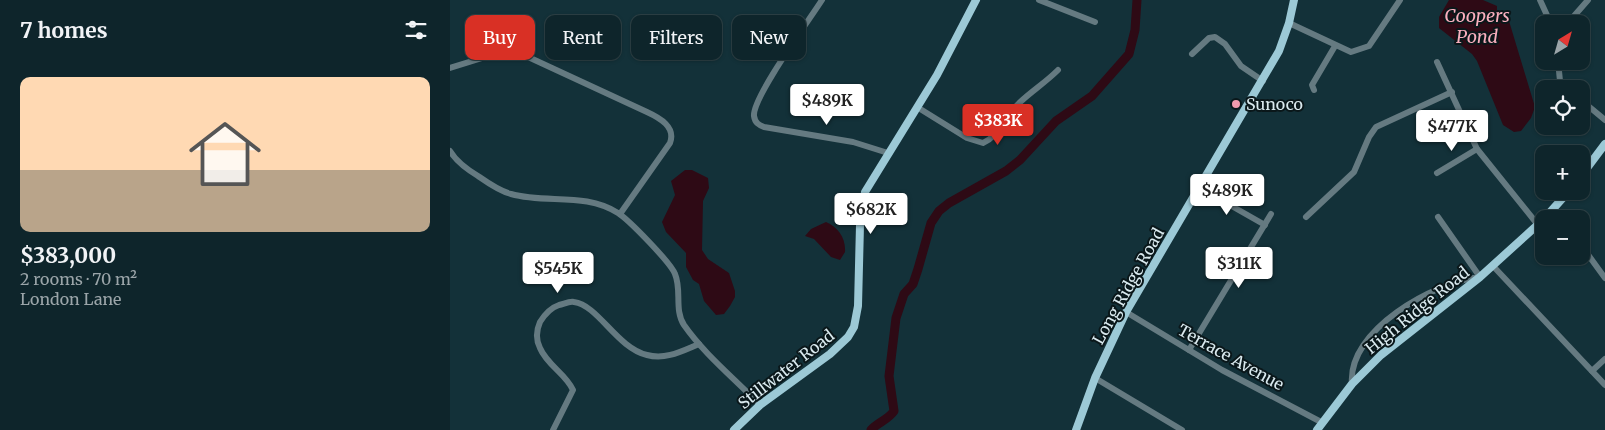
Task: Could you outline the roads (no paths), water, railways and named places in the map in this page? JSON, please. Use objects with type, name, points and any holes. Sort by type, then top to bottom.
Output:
[{"type":"main road","name":"Stillwater Road","points":[[734,430],[760,405],[830,354],[848,337],[855,322],[858,306],[861,206],[869,183],[937,75],[976,0]]},
{"type":"main road","name":"Long Ridge Road","points":[[1076,430],[1095,378],[1126,312],[1263,81],[1278,52],[1289,23],[1294,0]]},
{"type":"main road","points":[[1590,164],[1605,144]]},
{"type":"main road","name":"High Ridge Road","points":[[1553,210],[1561,200]]},
{"type":"main road","name":"High Ridge Road","points":[[1317,430],[1352,384],[1381,355],[1480,277],[1535,227]]},
{"type":"street","points":[[822,0],[777,68],[758,101],[754,116],[758,124],[764,127],[853,142],[888,153]]},
{"type":"street","points":[[1039,0],[1095,22]]},
{"type":"street","points":[[1289,23],[1335,46],[1352,52],[1369,46],[1400,0]]},
{"type":"street","points":[[1540,0],[1547,15]]},
{"type":"street","points":[[1575,15],[1588,0]]},
{"type":"street","points":[[1192,54],[1209,38],[1215,37],[1225,44],[1241,66],[1263,81]]},
{"type":"street","points":[[1314,90],[1312,85],[1335,46]]},
{"type":"street","points":[[450,68],[495,54],[526,56],[647,112],[663,122],[670,129],[673,136],[670,143],[620,214]]},
{"type":"street","points":[[1437,62],[1478,150],[1535,213]]},
{"type":"street","points":[[917,107],[967,138],[983,143],[996,134],[1022,99],[1046,82],[1058,70]]},
{"type":"street","points":[[1306,217],[1354,172],[1369,137],[1376,128],[1452,92]]},
{"type":"street","points":[[1590,108],[1605,120]]},
{"type":"street","points":[[1437,174],[1478,150]]},
{"type":"street","points":[[450,151],[473,173],[509,194],[526,198],[585,200],[601,204],[620,214],[666,260],[675,273],[678,290],[678,309],[683,324],[699,344],[760,405]]},
{"type":"street","points":[[1200,188],[1265,225]]},
{"type":"street","points":[[1189,350],[1271,214]]},
{"type":"street","points":[[1352,384],[1351,371],[1358,354],[1385,321],[1429,292],[1461,279],[1480,277],[1438,217]]},
{"type":"street","points":[[1590,259],[1605,278]]},
{"type":"street","points":[[1493,266],[1605,385]]},
{"type":"street","points":[[553,430],[573,390],[571,385],[547,360],[540,349],[537,338],[538,326],[545,314],[555,306],[570,302],[586,306],[631,349],[647,355],[659,357],[673,355],[699,344]]},
{"type":"street","name":"Terrace Avenue","points":[[1126,312],[1222,370],[1323,423]]},
{"type":"street","points":[[1592,371],[1605,359]]},
{"type":"street","points":[[1095,378],[1182,430]]},
{"type":"water","name":"Coopers Pond","points":[[1449,0],[1483,0],[1497,6],[1497,10],[1507,18],[1535,107],[1531,118],[1521,131],[1514,132],[1503,125],[1477,61],[1472,54],[1439,28],[1439,17]]},
{"type":"water","points":[[685,170],[692,170],[708,178],[709,188],[703,201],[702,250],[708,259],[729,273],[735,297],[724,314],[716,315],[704,301],[699,284],[693,280],[686,267],[686,253],[666,232],[662,222],[675,195],[671,181]]},
{"type":"water","points":[[826,222],[838,230],[843,238],[845,252],[840,260],[831,257],[814,239],[805,236],[811,229]]},
{"type":"waterway","points":[[871,430],[894,411],[889,376],[896,318],[904,294],[913,284],[931,223],[939,211],[949,203],[1006,171],[1020,160],[1056,121],[1092,96],[1129,54],[1135,30],[1137,0]]},
{"type":"place","name":"Sunoco","points":[[1236,104]]}]
